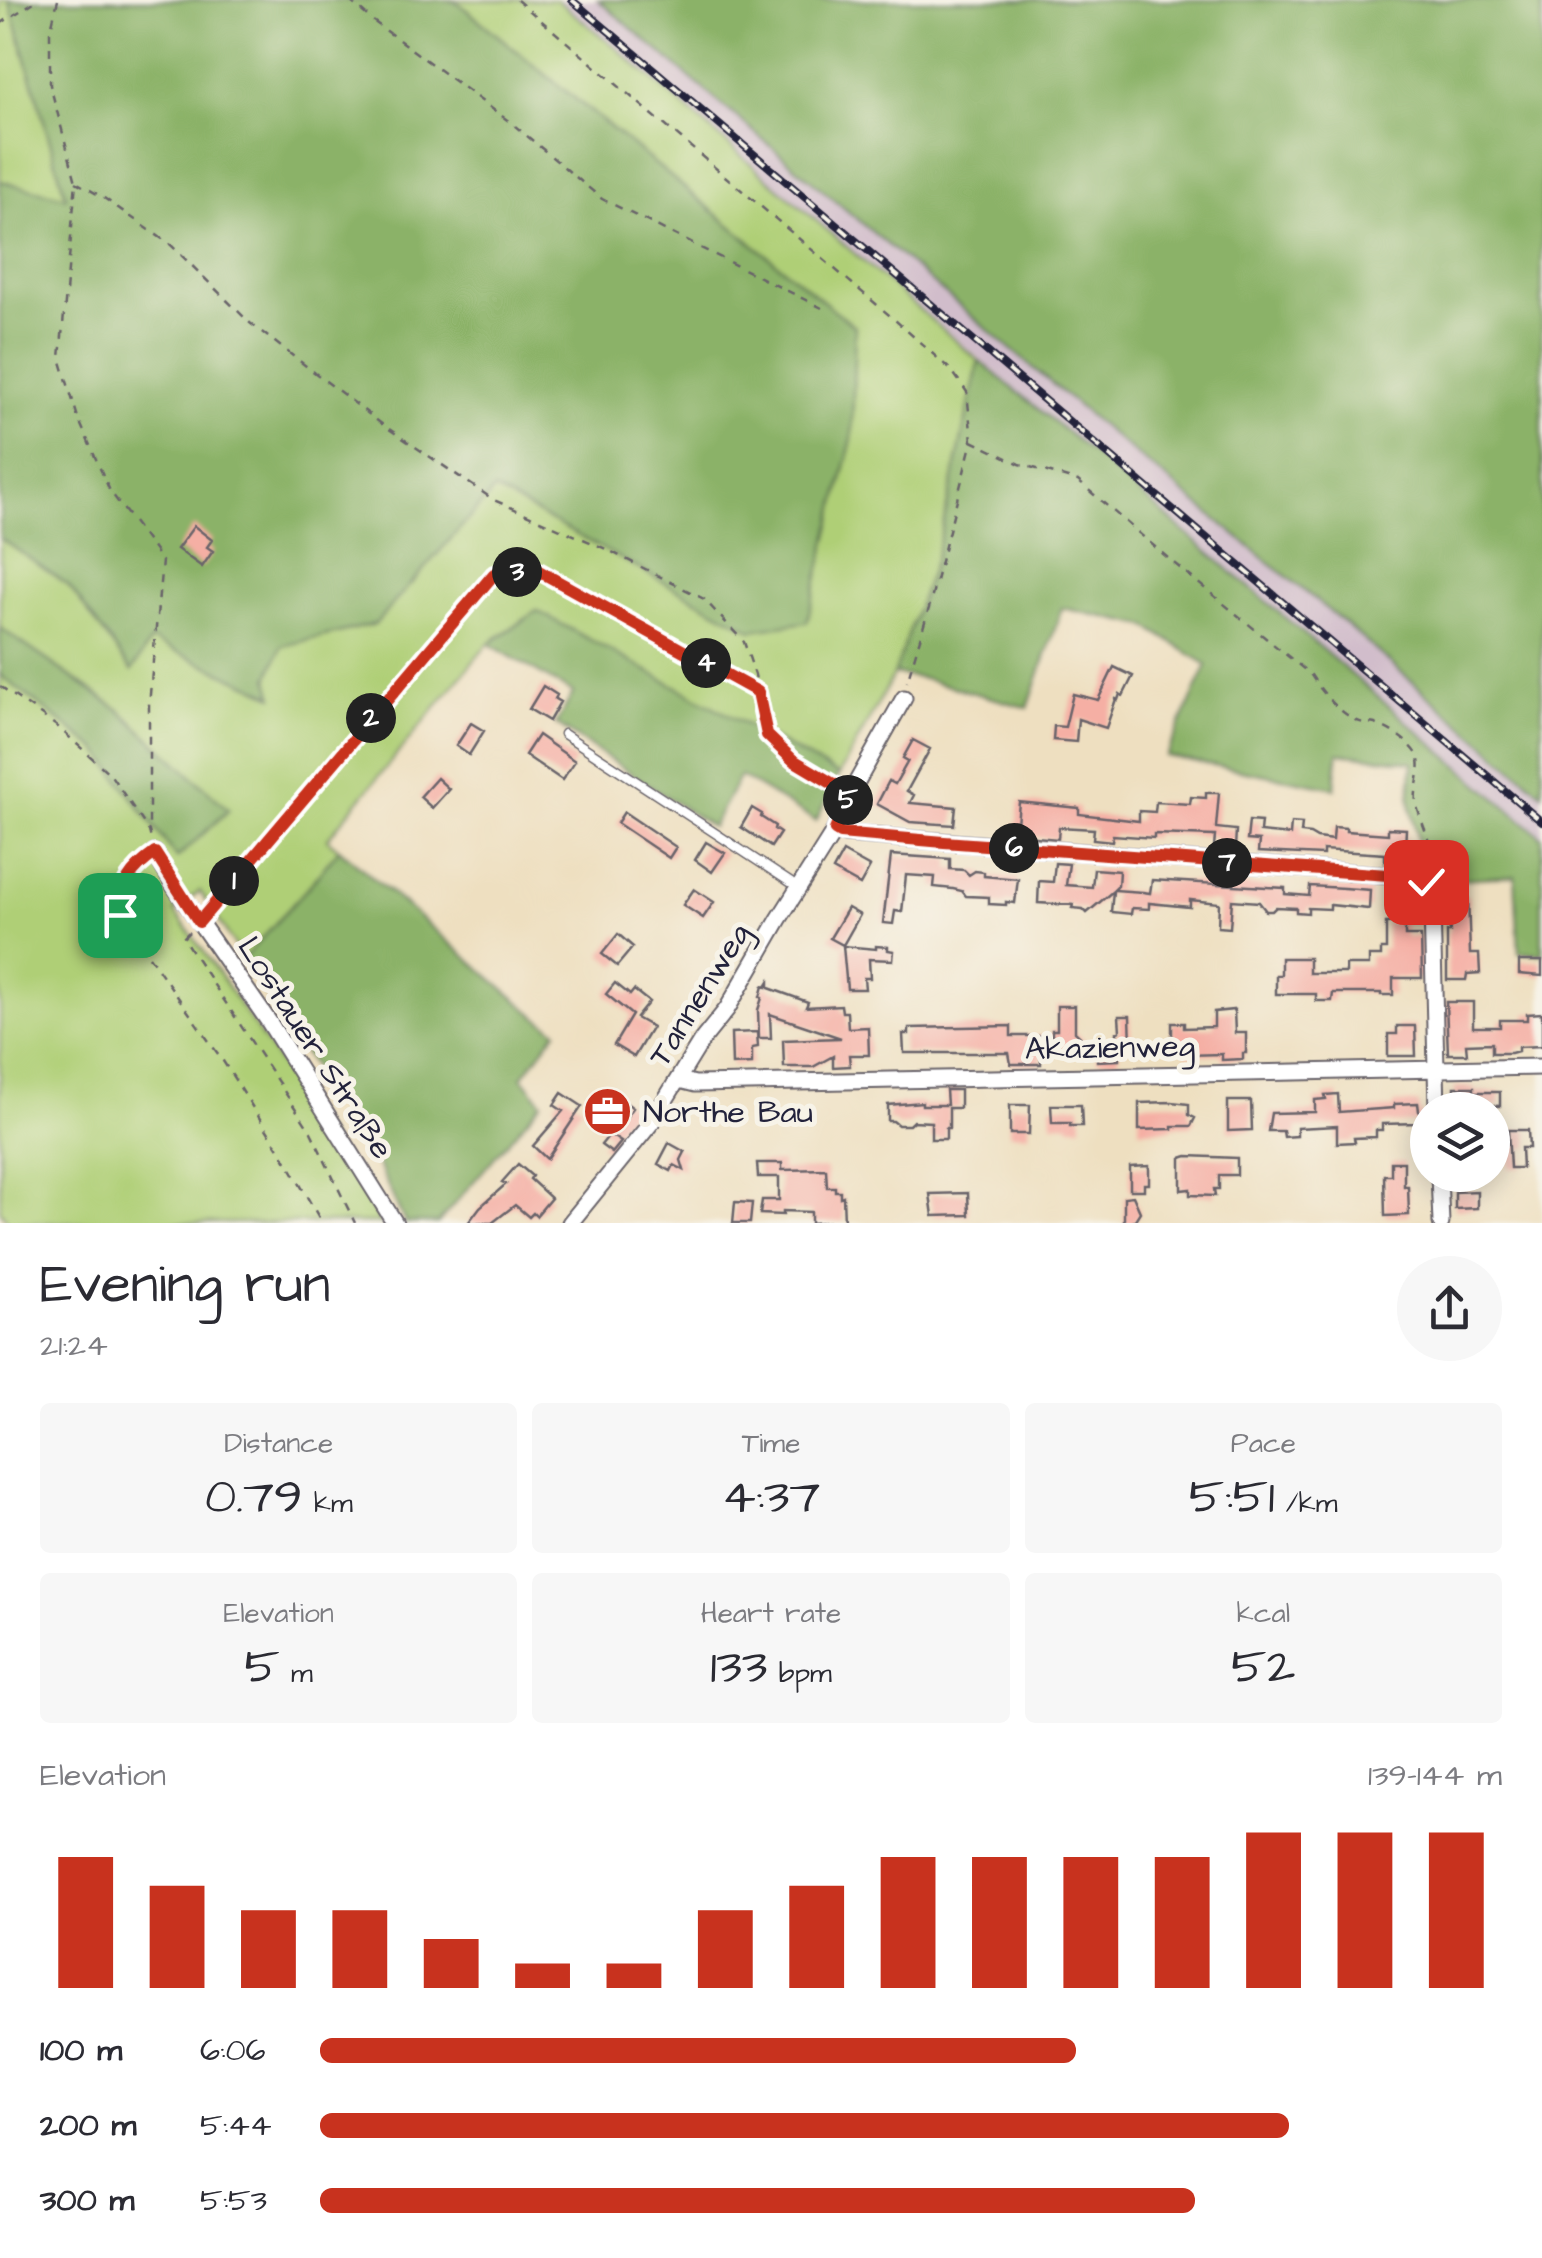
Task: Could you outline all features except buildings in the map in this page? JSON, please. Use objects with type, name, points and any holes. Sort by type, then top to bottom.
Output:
[{"type":"street","name":"Tannenweg","points":[[570,1223],[651,1123],[702,1040],[727,1010],[835,830],[850,794],[904,698]]},
{"type":"street","points":[[835,830],[845,834],[1416,877],[1426,882],[1430,890],[1436,1092]]},
{"type":"street","name":"Lostauer Straße","points":[[155,853],[269,1022],[395,1223]]},
{"type":"street","name":"Akazienweg","points":[[679,1080],[695,1084],[1542,1067]]},
{"type":"street","points":[[1440,1192],[1441,1223]]},
{"type":"lane","points":[[564,734],[799,888]]},
{"type":"path","points":[[0,24],[37,0]]},
{"type":"path","points":[[0,686],[58,727],[110,774],[149,831],[150,704],[162,561],[110,491],[78,418],[60,358],[76,182],[50,85],[50,32],[58,0]]},
{"type":"path","points":[[349,0],[514,125],[602,199],[822,308]]},
{"type":"path","points":[[517,0],[895,320],[952,371],[967,392],[972,441],[904,698]]},
{"type":"path","points":[[76,182],[171,245],[250,324],[338,392],[494,500],[606,549],[704,599],[744,642],[756,676],[767,735],[793,760],[850,794]]},
{"type":"path","points":[[972,441],[1020,464],[1078,481],[1311,675],[1322,693],[1356,722],[1379,726],[1412,748],[1420,767],[1415,792],[1417,806],[1432,848],[1430,890]]},
{"type":"path","points":[[356,1223],[311,1132],[183,938],[494,574],[537,570],[758,692]]},
{"type":"path","points":[[155,853],[133,871],[123,886],[120,915],[224,1061],[322,1223]]},
{"type":"shaded area","points":[[557,0],[598,0],[1110,433],[1345,624],[1542,793],[1542,837]]},
{"type":"green space","points":[[0,0],[9,0],[66,198],[0,181]]},
{"type":"green space","points":[[9,0],[458,3],[855,327],[852,439],[807,622],[752,630],[494,490],[375,624],[282,646],[268,678],[274,696],[151,640],[132,671],[68,585],[0,538],[0,181],[66,197]]},
{"type":"green space","points":[[448,0],[557,0],[979,361],[936,557],[894,674],[839,775],[537,611],[488,644],[327,839],[339,849],[243,959],[200,891],[174,911],[322,1127],[381,1223],[9,1223],[0,1210],[0,675],[98,750],[177,858],[228,810],[120,710],[0,628],[0,538],[68,585],[131,670],[150,639],[273,696],[268,678],[282,646],[375,624],[494,490],[752,630],[855,327],[458,3]]},
{"type":"green space","points":[[598,0],[1542,0],[1542,793],[1345,624],[1110,433]]},
{"type":"green space","points":[[979,361],[1542,837],[1542,953],[1519,953],[1515,876],[1438,880],[1434,872],[1420,870],[1409,798],[1413,762],[1338,753],[1335,788],[1166,756],[1207,665],[1146,626],[1062,608],[1028,708],[894,674],[936,557]]},
{"type":"green space","points":[[537,611],[839,775],[816,821],[740,776],[712,827],[556,724],[573,693],[489,644]]},
{"type":"green space","points":[[0,628],[119,710],[229,810],[177,858],[98,750],[0,675]]},
{"type":"green space","points":[[339,849],[557,1031],[522,1077],[542,1102],[438,1223],[405,1223],[378,1165],[243,959]]},
{"type":"railway","points":[[572,0],[1542,822]]},
{"type":"place","name":"Northe Bau","points":[[608,1112]]},
{"type":"route","points":[[120,915],[123,886],[140,863],[155,853],[199,922],[494,574],[537,570],[758,692],[767,735],[793,760],[850,794],[835,830],[840,833],[1416,877],[1426,882]]}]
